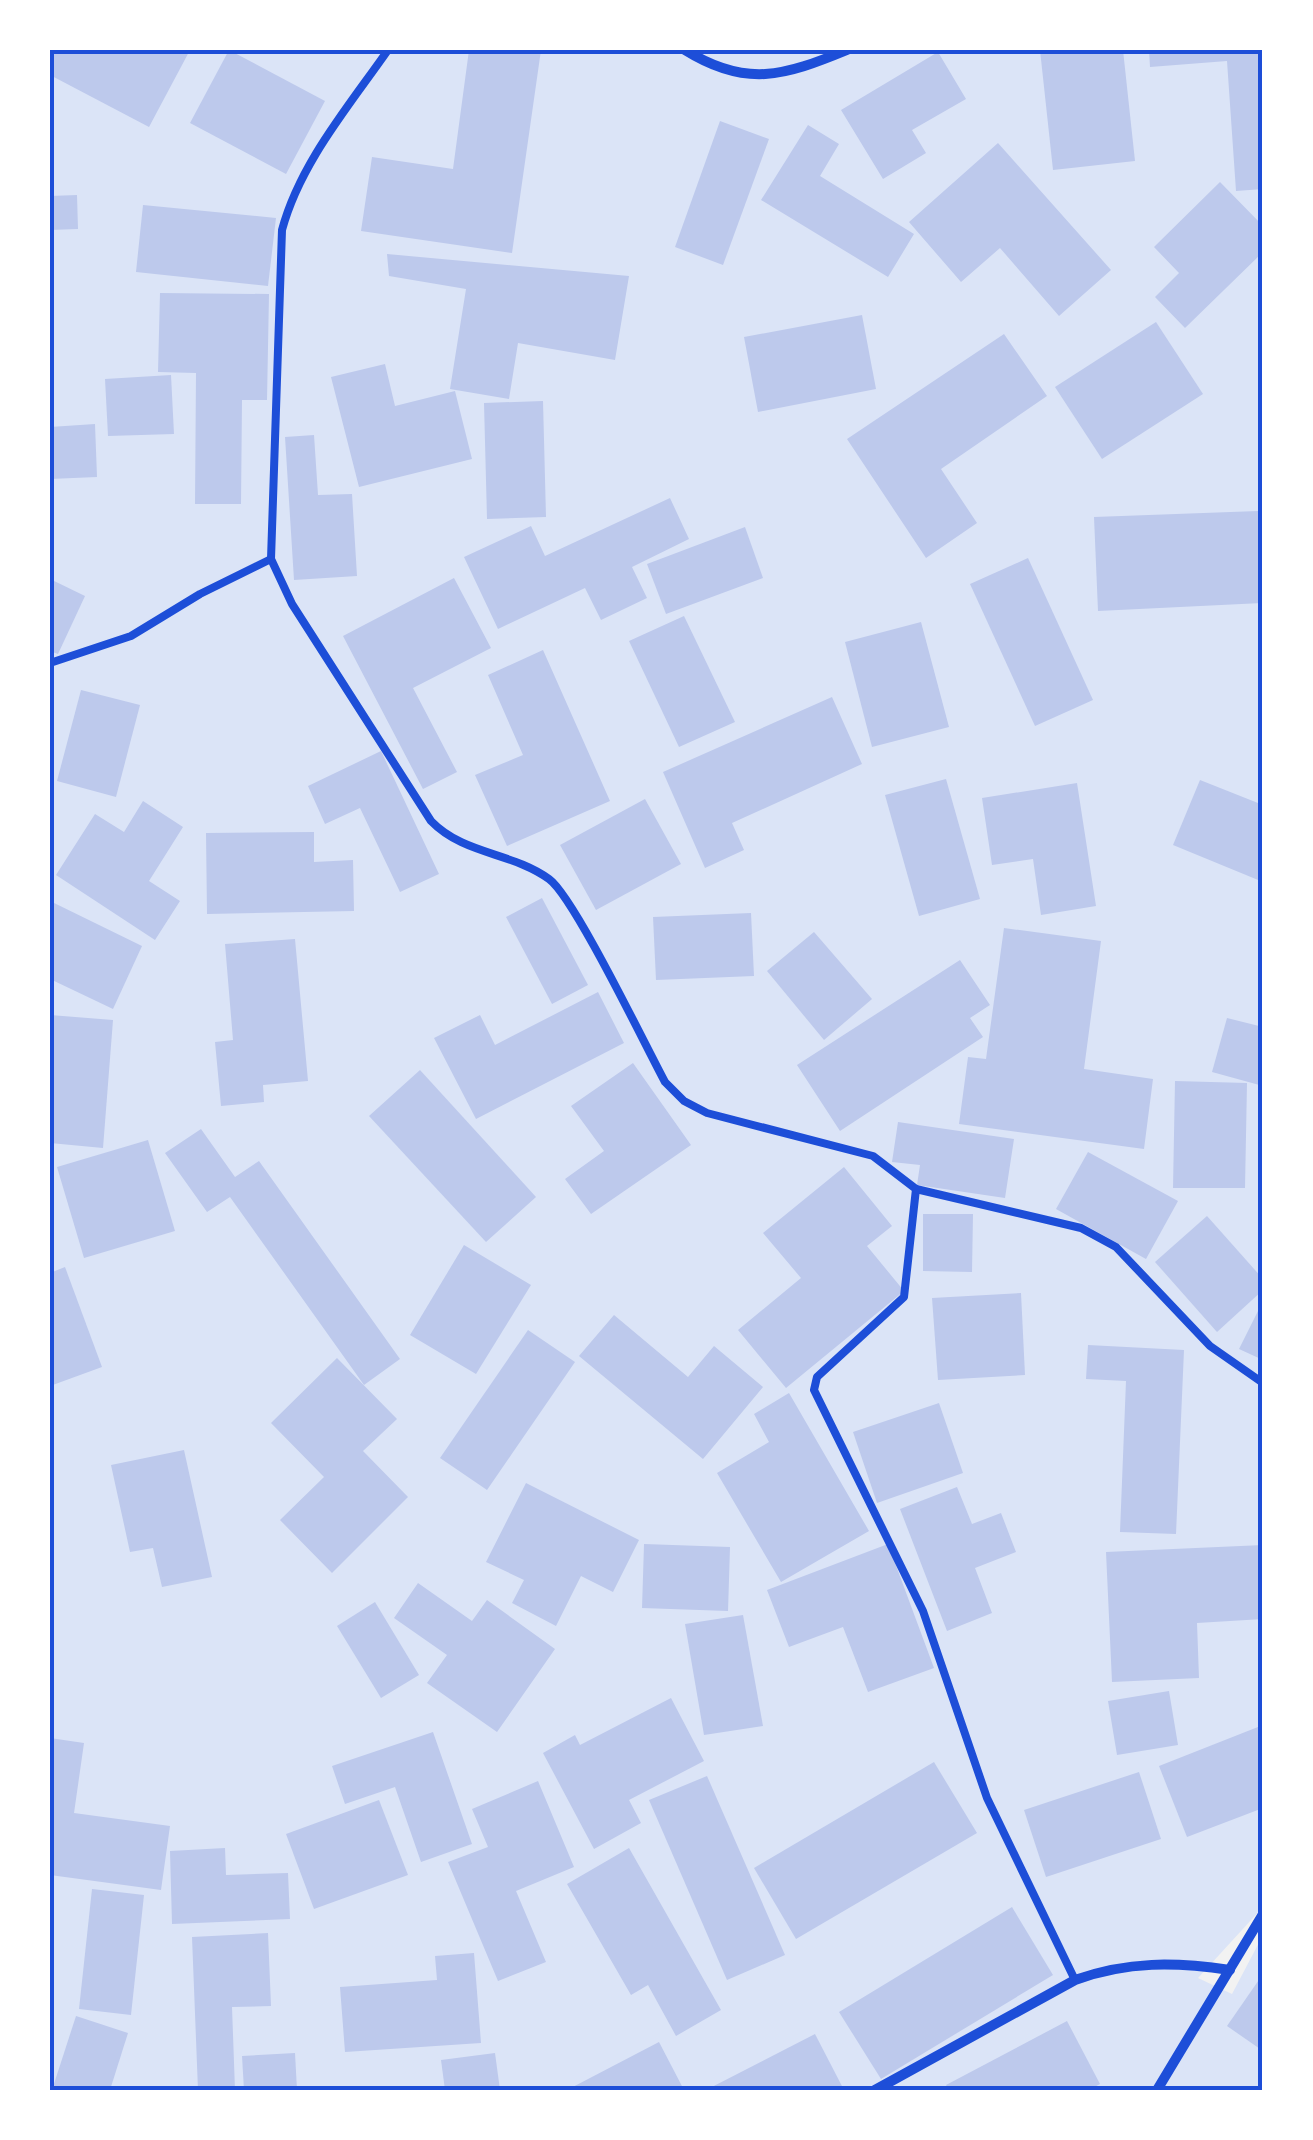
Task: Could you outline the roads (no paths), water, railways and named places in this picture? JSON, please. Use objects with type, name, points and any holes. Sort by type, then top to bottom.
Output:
[{"type":"street","points":[[685,50],[714,68],[773,76],[847,50]]},
{"type":"street","points":[[1157,2090],[1263,1914]]},
{"type":"street","points":[[875,2090],[1075,1980],[1110,1968],[1148,1963],[1230,1970]]},
{"type":"lane","points":[[388,50],[318,150],[288,206],[282,230],[271,560],[292,604],[431,821],[464,846],[553,881],[665,1082],[684,1101],[706,1113],[873,1156],[916,1189],[1081,1228],[1098,1236],[1116,1247],[1210,1346],[1263,1383]]},
{"type":"lane","points":[[51,667],[131,636],[200,594],[271,560]]},
{"type":"lane","points":[[916,1189],[904,1298],[817,1377],[814,1390],[922,1610],[987,1798],[1075,1980]]}]
